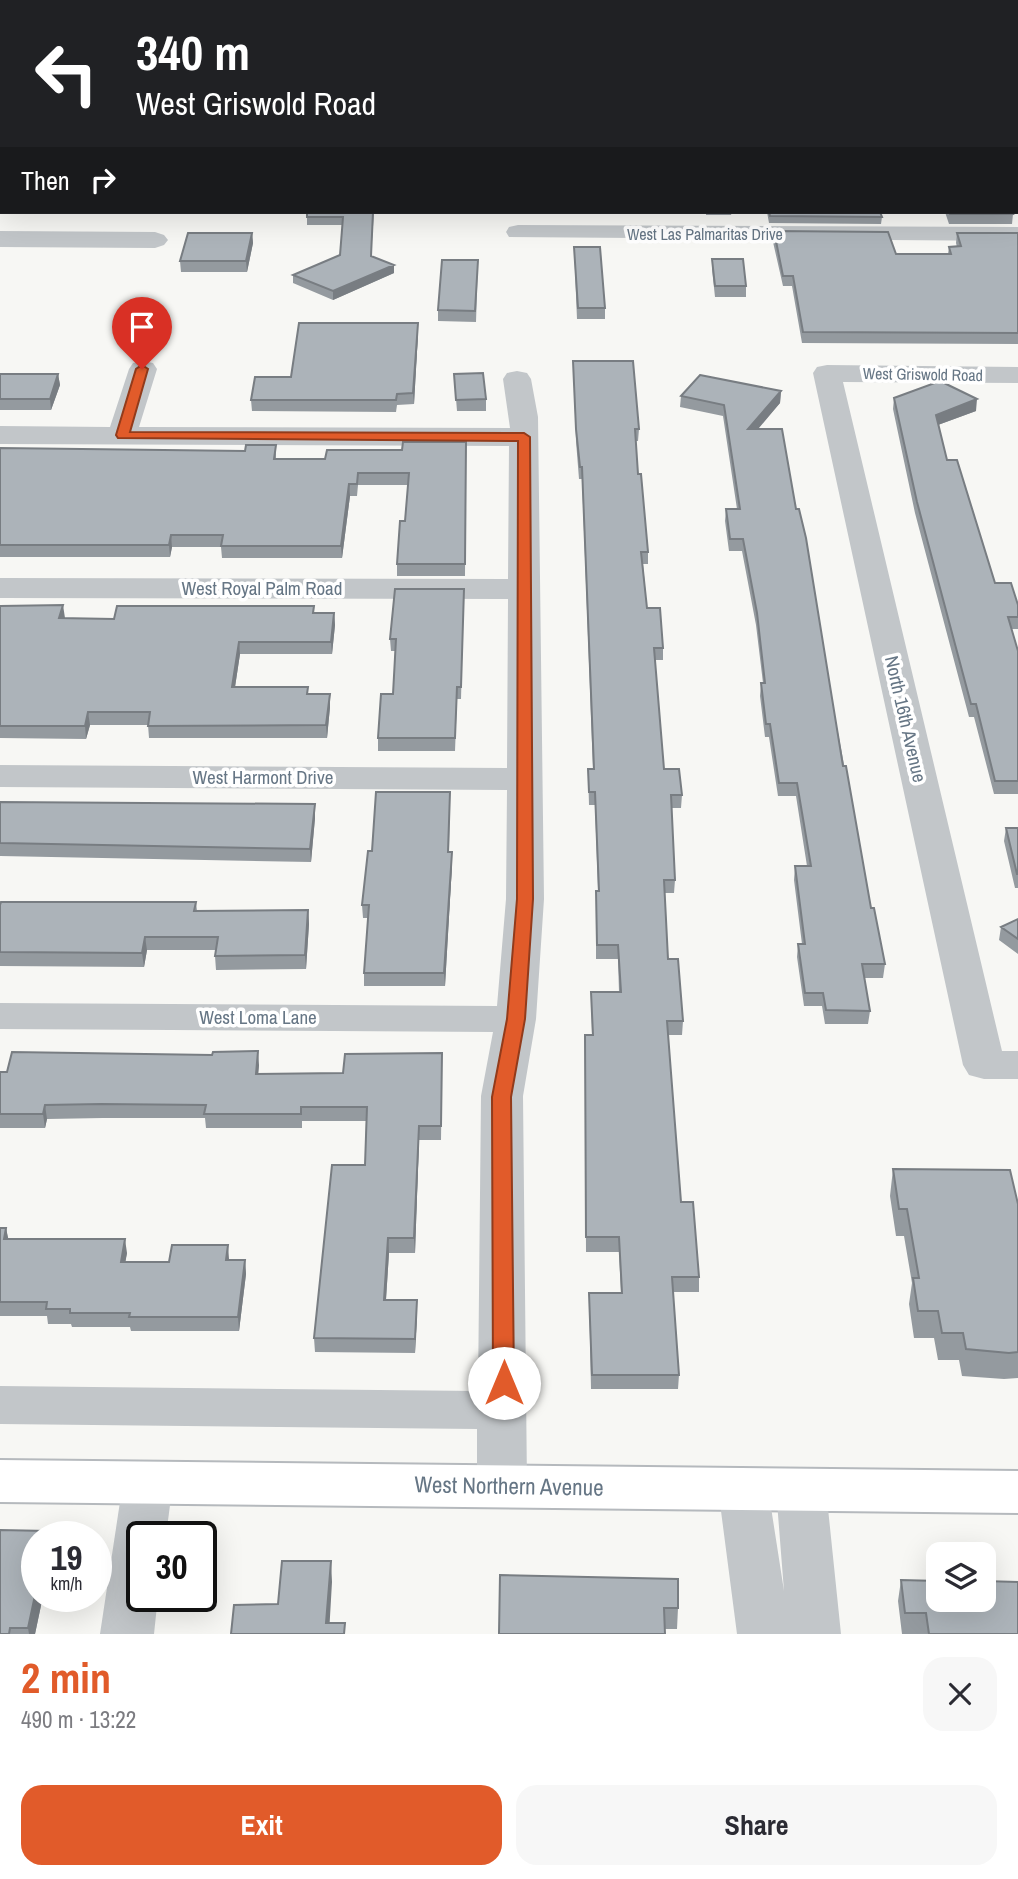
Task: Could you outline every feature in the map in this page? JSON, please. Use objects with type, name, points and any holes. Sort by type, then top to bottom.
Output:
[{"type":"main road","name":"West Northern Avenue","points":[[0,1481],[1018,1492]]},
{"type":"street","name":"West Las Palmaritas Drive","points":[[518,232],[1018,234]]},
{"type":"street","points":[[0,239],[155,240]]},
{"type":"street","points":[[122,435],[142,369]]},
{"type":"street","name":"West Griswold Road","points":[[827,373],[1018,375]]},
{"type":"street","name":"North 16th Avenue","points":[[827,373],[1001,1065]]},
{"type":"street","points":[[502,1486],[502,1097],[516,1019],[525,899],[524,437],[517,379]]},
{"type":"street","points":[[0,435],[524,437]]},
{"type":"street","name":"West Royal Palm Road","points":[[0,587],[524,589]]},
{"type":"street","name":"West Harmont Drive","points":[[0,776],[526,779]]},
{"type":"street","name":"West Loma Lane","points":[[0,1016],[516,1019]]},
{"type":"street","points":[[0,1405],[504,1410]]},
{"type":"street","points":[[127,1634],[148,1482]]},
{"type":"street","points":[[743,1488],[764,1634]]},
{"type":"street","points":[[801,1489],[814,1634]]},
{"type":"building","points":[[307,214],[373,214],[371,256],[394,265],[333,291],[293,275],[340,255],[343,217],[307,217]]},
{"type":"building","points":[[881,214],[882,217],[770,216]]},
{"type":"building","points":[[774,231],[888,232],[896,254],[951,254],[949,247],[961,246],[957,233],[1018,233],[1018,333],[803,332],[793,276],[783,276]]},
{"type":"building","points":[[188,233],[252,233],[246,261],[180,261]]},
{"type":"building","points":[[574,247],[600,247],[605,308],[578,308]]},
{"type":"building","points":[[712,259],[743,259],[746,286],[715,286]]},
{"type":"building","points":[[442,260],[478,260],[475,311],[438,310]]},
{"type":"building","points":[[299,323],[418,323],[413,393],[397,394],[396,400],[251,400],[255,377],[291,377]]},
{"type":"building","points":[[573,361],[633,361],[639,429],[635,429],[638,474],[641,474],[648,552],[641,552],[647,608],[660,608],[663,648],[654,648],[664,769],[679,769],[682,795],[671,795],[675,880],[664,880],[668,959],[678,959],[683,1021],[667,1021],[681,1202],[693,1202],[699,1277],[672,1277],[679,1375],[592,1375],[589,1293],[622,1293],[619,1237],[586,1237],[585,1035],[593,1035],[591,992],[621,992],[618,945],[597,945],[596,891],[599,891],[595,792],[589,792],[588,769],[594,769],[582,467],[576,429]]},
{"type":"building","points":[[483,373],[486,399],[456,400],[454,374]]},
{"type":"building","points":[[0,374],[58,374],[50,399],[0,399]]},
{"type":"building","points":[[700,375],[781,391],[748,429],[782,429],[796,509],[799,509],[806,538],[843,766],[846,766],[871,908],[874,908],[885,964],[862,964],[870,1011],[826,1010],[823,993],[805,993],[798,944],[805,944],[795,866],[811,866],[797,783],[779,783],[770,724],[766,724],[761,683],[765,683],[757,613],[743,539],[730,539],[726,509],[740,509],[724,405],[681,396]]},
{"type":"building","points":[[940,381],[977,399],[936,415],[947,460],[957,460],[995,583],[1011,583],[1018,605],[1018,617],[1008,617],[1018,651],[1018,781],[995,781],[976,704],[971,704],[917,502],[894,398]]},
{"type":"building","points":[[403,442],[466,442],[465,564],[397,564],[400,521],[405,521],[409,473],[358,473],[357,484],[349,484],[341,546],[221,546],[223,535],[171,535],[169,545],[0,545],[0,448],[245,451],[246,445],[276,445],[274,459],[325,459],[327,450],[402,450]]},
{"type":"building","points":[[395,589],[464,589],[461,687],[457,687],[455,738],[378,738],[381,694],[393,694],[396,639],[390,639]]},
{"type":"building","points":[[63,605],[59,618],[114,619],[117,606],[314,606],[313,613],[334,613],[331,642],[239,642],[232,687],[308,687],[307,694],[330,694],[326,725],[148,726],[150,712],[88,712],[85,726],[0,726],[0,606]]},
{"type":"building","points":[[376,792],[450,792],[448,852],[452,852],[444,973],[364,973],[369,905],[362,905],[368,851],[372,851]]},
{"type":"building","points":[[0,802],[315,804],[310,849],[0,843]]},
{"type":"building","points":[[1006,828],[1018,828],[1018,874],[1017,874]]},
{"type":"building","points":[[1,902],[196,902],[194,911],[308,910],[305,955],[215,956],[218,937],[145,937],[142,953],[0,952]]},
{"type":"building","points":[[1018,919],[1018,939],[1001,927]]},
{"type":"building","points":[[258,1051],[256,1074],[343,1073],[345,1054],[442,1053],[441,1126],[419,1126],[414,1238],[388,1238],[384,1300],[417,1300],[415,1339],[314,1338],[332,1165],[365,1165],[367,1107],[301,1107],[301,1114],[204,1114],[206,1105],[45,1105],[43,1114],[0,1114],[0,1072],[7,1072],[12,1052],[212,1055],[213,1052]]},
{"type":"building","points":[[893,1169],[1010,1170],[1018,1204],[1018,1352],[966,1349],[963,1333],[942,1333],[938,1311],[918,1311],[913,1278],[919,1278],[907,1209],[899,1209]]},
{"type":"building","points":[[0,1228],[6,1228],[4,1239],[125,1239],[121,1262],[169,1262],[172,1245],[228,1245],[226,1260],[245,1260],[238,1317],[129,1317],[130,1313],[70,1313],[70,1309],[46,1309],[47,1302],[0,1302]]},
{"type":"building","points":[[0,1530],[21,1530],[21,1612],[31,1612],[28,1628],[10,1628],[9,1634],[0,1634]]},
{"type":"building","points":[[282,1561],[331,1561],[326,1623],[345,1623],[344,1634],[231,1634],[234,1605],[278,1604]]},
{"type":"building","points":[[500,1575],[678,1579],[678,1608],[664,1608],[665,1634],[499,1634]]},
{"type":"building","points":[[901,1580],[926,1581],[926,1612],[996,1612],[996,1581],[1018,1582],[1018,1634],[929,1634],[926,1613],[905,1613]]},
{"type":"route","points":[[142,369],[122,435],[524,437],[525,899],[522,970],[502,1097],[504,1383]]}]
